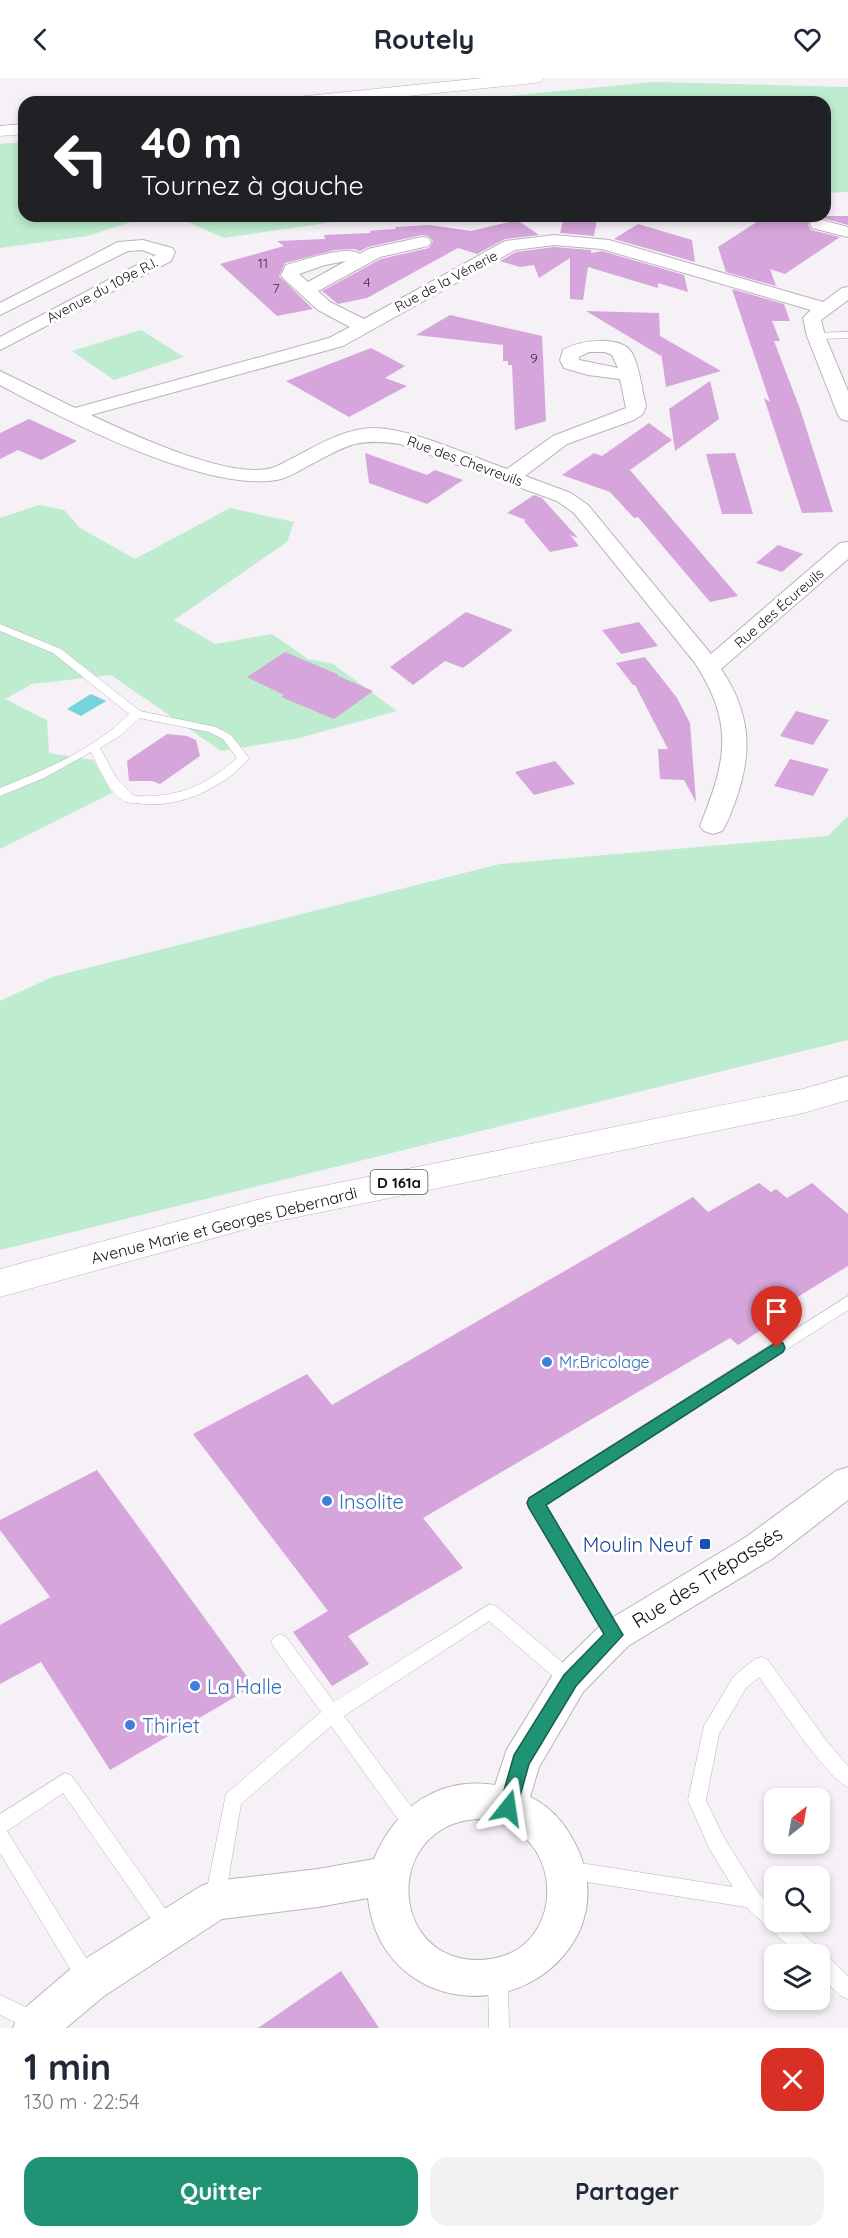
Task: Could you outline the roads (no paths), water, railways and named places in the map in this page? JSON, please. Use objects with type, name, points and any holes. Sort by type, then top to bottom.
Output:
[{"type":"main road","points":[[356,96],[534,78]]},
{"type":"main road","points":[[0,131],[18,130]]},
{"type":"main road","name":"Avenue Marie et Georges Debernardi","points":[[0,1283],[268,1210],[803,1101],[848,1088]]},
{"type":"main road","name":"Avenue Marie et Georges Debernardi","points":[[803,1101],[848,1102]]},
{"type":"street","points":[[818,224],[848,232]]},
{"type":"street","name":"Rue de la Vénerie","points":[[74,414],[336,342],[512,245],[554,240],[603,244],[824,309]]},
{"type":"street","points":[[363,326],[324,306],[290,275],[292,269],[323,260],[422,242]]},
{"type":"street","name":"Avenue du 109e R.I.","points":[[0,310],[124,246],[143,244],[166,252],[165,257],[0,344]]},
{"type":"street","points":[[308,291],[315,283],[381,250]]},
{"type":"street","points":[[848,292],[812,318],[816,336],[848,415]]},
{"type":"street","points":[[510,477],[567,436],[633,413],[636,406],[629,375]]},
{"type":"street","name":"Rue des Chevreuils","points":[[0,377],[74,414],[164,452],[239,475],[276,474],[350,437],[374,434],[404,439],[564,497],[581,509],[710,667],[730,704],[735,723],[734,768],[726,796],[713,826]]},
{"type":"street","name":"Rue des Écureuils","points":[[710,667],[848,548]]},
{"type":"street","name":"Rue des Trépassés","points":[[508,1808],[521,1761],[570,1680],[615,1635],[759,1548],[848,1481]]},
{"type":"street","points":[[483,1802],[508,1808],[534,1821],[555,1842],[567,1869],[570,1898],[564,1925],[549,1950],[526,1968],[498,1978],[462,1978],[428,1965],[403,1941],[388,1910],[386,1876],[391,1857],[401,1840],[414,1826],[434,1812],[458,1804],[483,1802]]},
{"type":"street","points":[[36,2025],[89,1981],[215,1900],[318,1888],[386,1876]]},
{"type":"lane","points":[[816,336],[848,335]]},
{"type":"lane","points":[[0,627],[57,651],[136,714],[212,729],[227,737],[243,758],[230,771],[198,791],[154,803],[129,799],[113,783],[94,747]]},
{"type":"lane","points":[[0,792],[40,776],[94,747],[116,734],[136,714]]},
{"type":"lane","points":[[615,1635],[535,1503],[848,1302]]},
{"type":"lane","points":[[215,1900],[233,1800],[333,1713],[490,1611],[570,1680]]},
{"type":"lane","points":[[280,1642],[414,1826]]},
{"type":"lane","points":[[764,1911],[751,1899],[716,1842],[696,1800],[710,1732],[740,1682],[761,1665],[822,1749],[848,1779]]},
{"type":"lane","points":[[0,1825],[65,1781],[170,1929]]},
{"type":"lane","points":[[0,1836],[89,1981]]},
{"type":"lane","points":[[567,1869],[751,1899]]},
{"type":"lane","points":[[787,1932],[800,1944]]},
{"type":"lane","points":[[830,1972],[848,1989]]},
{"type":"lane","points":[[498,1978],[499,2028]]},
{"type":"lane","points":[[0,2004],[36,2025]]},
{"type":"water","points":[[91,694],[106,701],[81,716],[67,709]]},
{"type":"place","name":"Mr.Bricolage","points":[[547,1362]]},
{"type":"place","name":"Insolite","points":[[327,1501]]},
{"type":"place","name":"Moulin Neuf","points":[[705,1544]]},
{"type":"place","name":"La Halle","points":[[195,1686]]},
{"type":"place","name":"Thiriet","points":[[130,1725]]}]
